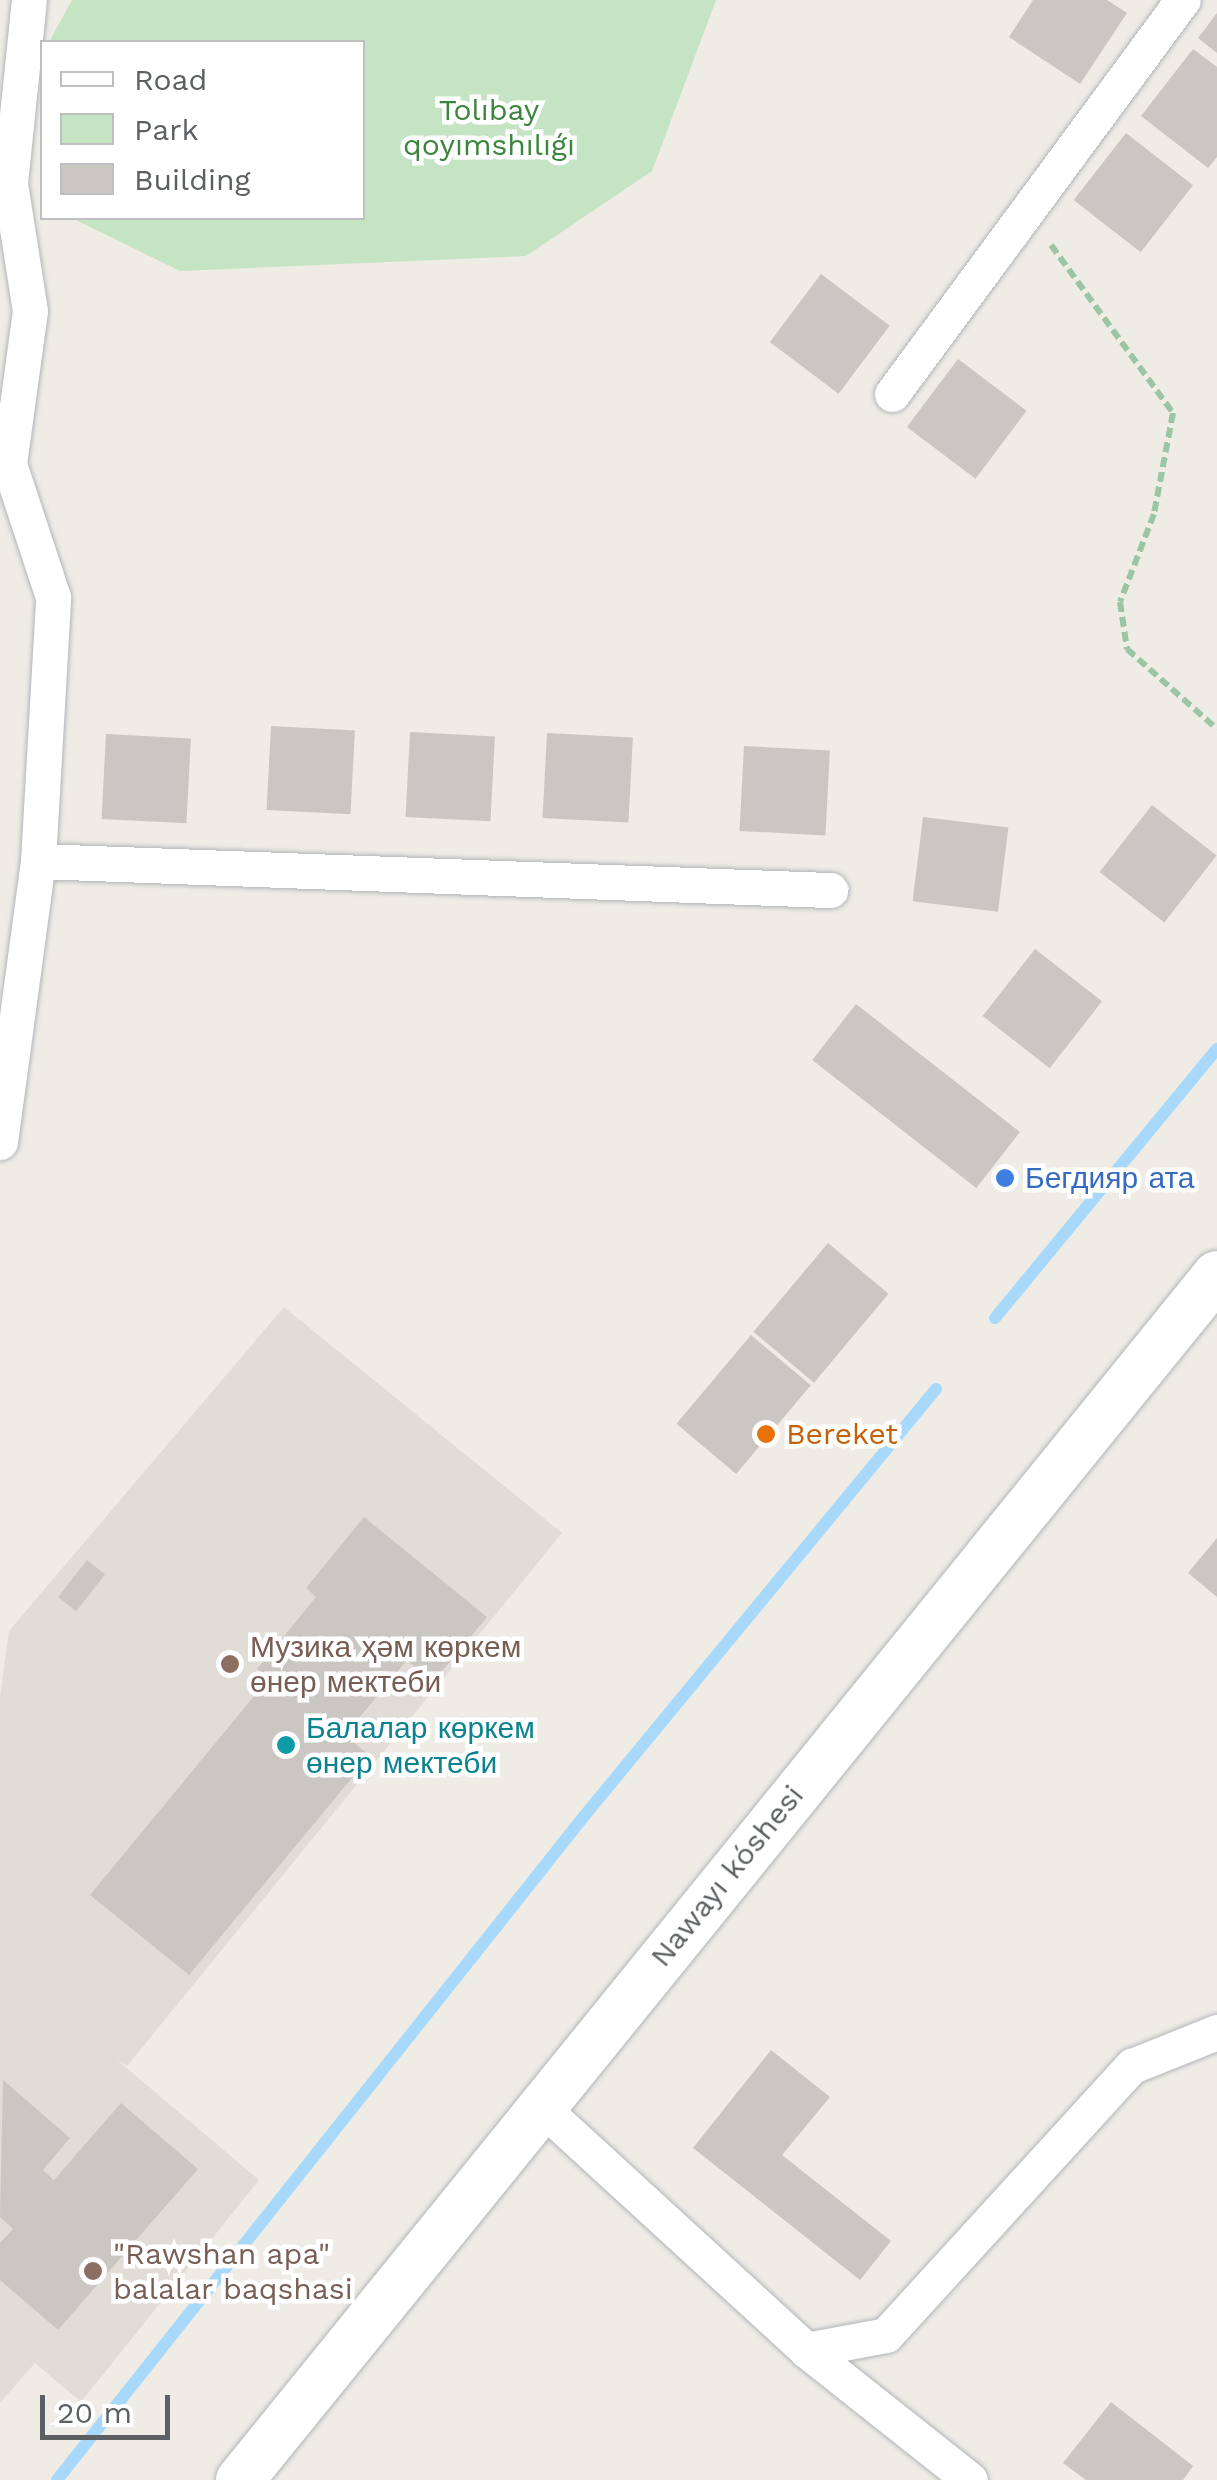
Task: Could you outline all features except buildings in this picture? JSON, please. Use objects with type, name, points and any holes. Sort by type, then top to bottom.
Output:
[{"type":"main road","name":"Nawayı kóshesi","points":[[240,2480],[1217,1274]]},
{"type":"street","points":[[0,1142],[38,861],[53,597],[5,465],[30,311],[10,183],[30,0]]},
{"type":"street","points":[[892,394],[1183,0]]},
{"type":"street","points":[[38,861],[830,890]]},
{"type":"street","points":[[806,2350],[886,2335],[1132,2066],[1217,2032]]},
{"type":"street","points":[[540,2106],[806,2350],[970,2480]]},
{"type":"path","points":[[1026,212],[1173,413],[1154,514],[1120,602],[1126,649],[1217,729]]},
{"type":"shaded area","name":"Музика ҳәм көркем өнер мектеби","points":[[284,1307],[562,1533],[127,2066],[116,2059],[259,2180],[81,2402],[35,2363],[0,2403],[0,1697],[9,1631]]},
{"type":"green space","name":"Tolıbay qoyımshılıǵı","points":[[72,0],[716,0],[652,171],[526,256],[180,271],[76,220],[365,220],[365,40],[50,40]]},
{"type":"waterway","points":[[995,1318],[1217,1049]]},
{"type":"waterway","points":[[57,2480],[585,1815],[936,1389]]},
{"type":"place","name":"Бегдияр ата","points":[[1005,1178]]},
{"type":"place","name":"Bereket","points":[[766,1434]]},
{"type":"place","name":"Музика ҳәм көркем өнер мектеби","points":[[230,1664]]},
{"type":"place","name":"Балалар көркем өнер мектеби","points":[[286,1745]]},
{"type":"place","name":"\"Rawshan apa\" balalar baqshasi","points":[[93,2271]]}]
